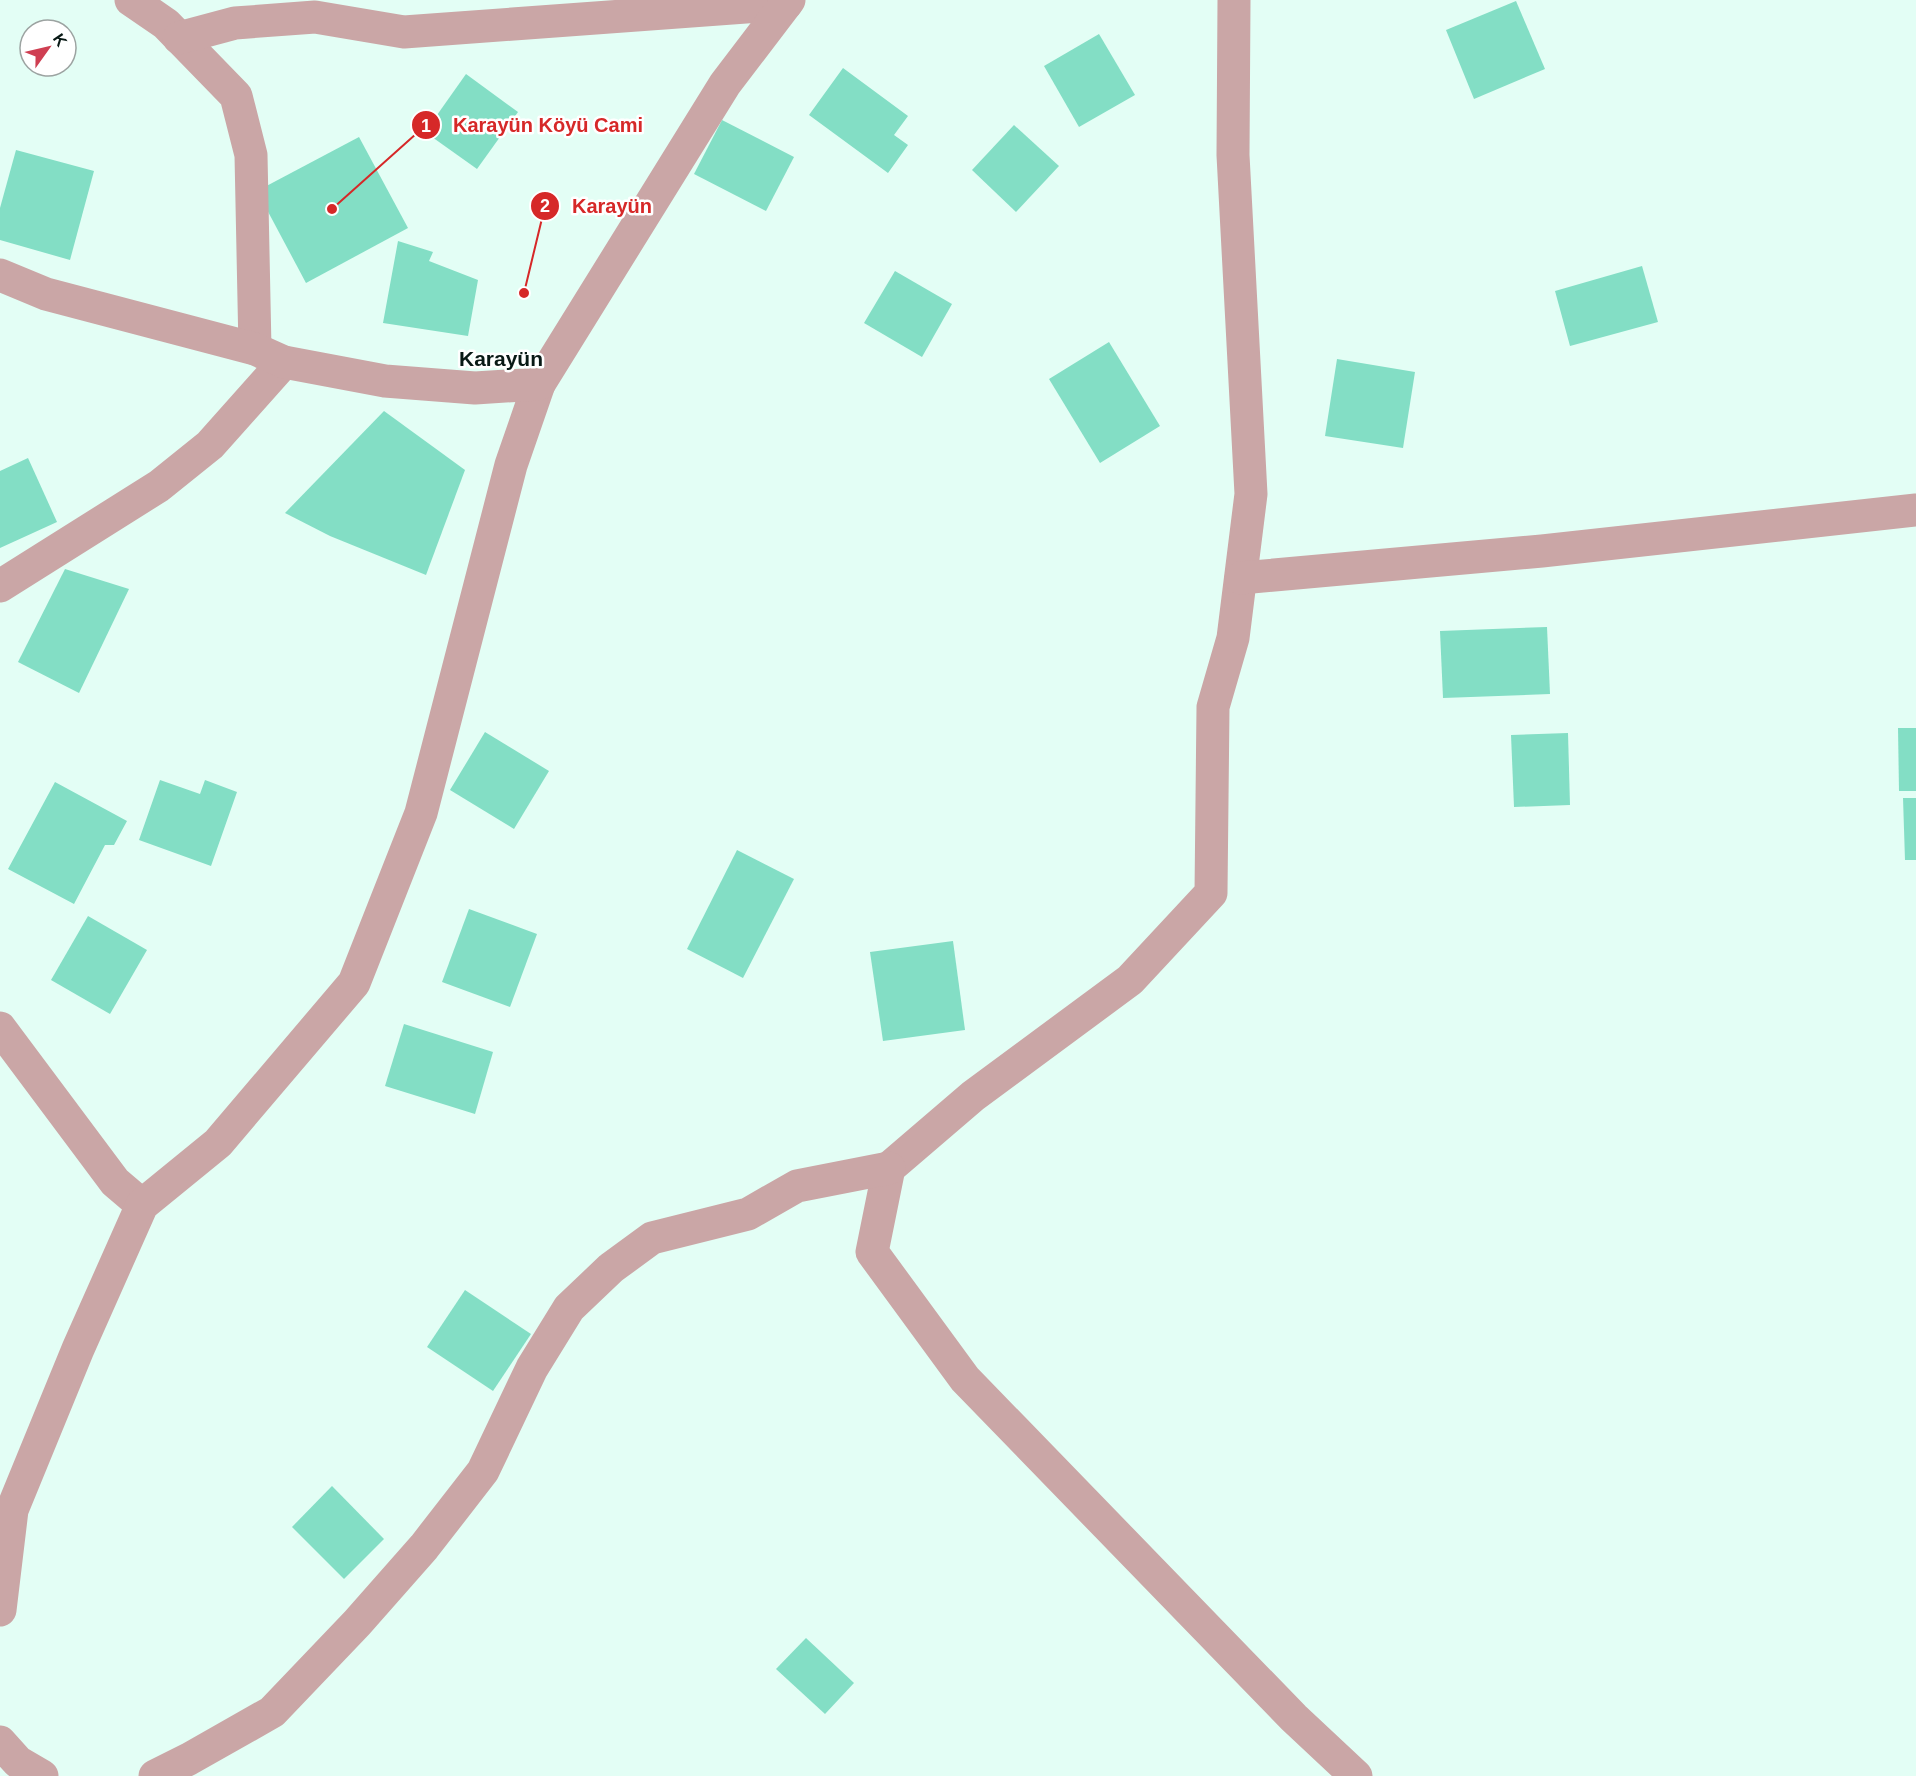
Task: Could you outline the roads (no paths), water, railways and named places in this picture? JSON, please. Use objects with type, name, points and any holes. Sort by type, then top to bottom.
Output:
[{"type":"street","points":[[131,0],[166,24],[237,96],[251,155],[255,349]]},
{"type":"street","points":[[155,1776],[272,1712],[357,1623],[424,1547],[483,1471],[532,1368],[569,1308],[611,1268],[652,1239],[748,1214],[797,1186],[889,1168],[973,1096],[1130,981],[1211,893],[1213,707],[1233,638],[1251,494],[1233,155],[1234,0]]},
{"type":"street","points":[[179,38],[234,23],[315,17],[404,32],[788,2]]},
{"type":"street","points":[[0,1610],[12,1510],[78,1349],[142,1205],[218,1143],[354,983],[421,813],[511,465],[539,384],[725,84],[788,2]]},
{"type":"street","points":[[0,274],[46,294],[255,349],[284,362],[396,382],[475,388],[539,384]]},
{"type":"street","points":[[0,586],[159,486],[210,445],[284,362]]},
{"type":"street","points":[[1241,578],[1542,551],[1916,510]]},
{"type":"street","points":[[0,1028],[115,1182],[142,1205]]},
{"type":"street","points":[[889,1168],[872,1252],[965,1379],[1294,1718],[1356,1776]]},
{"type":"street","points":[[0,1742],[18,1762],[42,1776]]},
{"type":"place","name":"Karayün Köyü Cami","points":[[332,209]]},
{"type":"place","name":"Karayün","points":[[524,293]]},
{"type":"district","name":"Karayün","points":[[501,359]]}]
